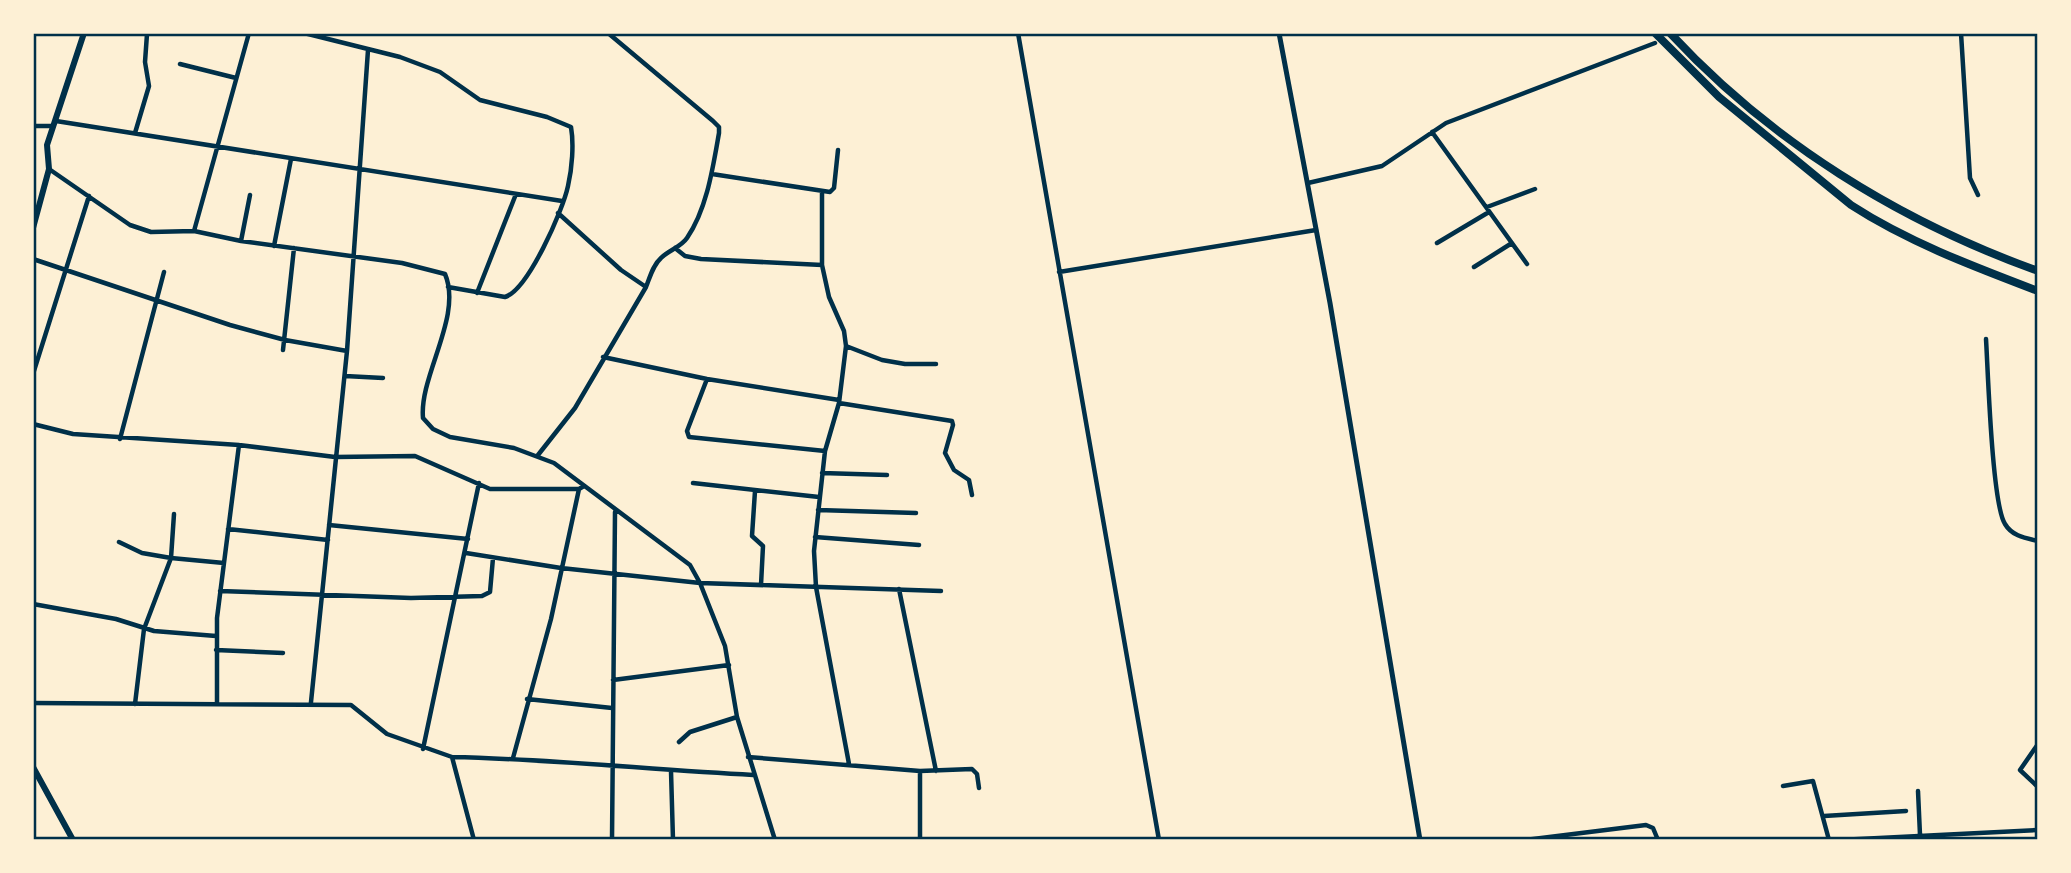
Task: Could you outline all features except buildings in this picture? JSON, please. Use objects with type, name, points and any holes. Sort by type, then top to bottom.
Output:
[{"type":"highway","points":[[1655,33],[1719,97],[1851,205],[1909,236],[2038,291]]},
{"type":"highway","points":[[1670,33],[1774,128],[1856,187],[1998,257],[2038,271]]},
{"type":"main road","points":[[33,228],[49,169],[47,145],[84,33]]},
{"type":"main road","points":[[33,766],[73,840]]},
{"type":"street","points":[[194,231],[249,33]]},
{"type":"street","points":[[304,33],[440,72],[481,100],[569,125],[572,131],[570,173],[562,201],[542,249],[514,293],[505,297],[448,287]]},
{"type":"street","points":[[538,454],[575,408],[646,287],[660,258],[686,240],[712,174],[719,127],[608,33]]},
{"type":"street","points":[[1018,33],[1159,840]]},
{"type":"street","points":[[1279,33],[1308,183],[1420,840]]},
{"type":"street","points":[[1961,33],[1968,165],[1970,178],[1978,195]]},
{"type":"street","points":[[135,133],[149,86],[145,62],[147,34]]},
{"type":"street","points":[[1308,183],[1382,166],[1432,132],[1496,103],[1655,43]]},
{"type":"street","points":[[311,702],[345,376],[368,50]]},
{"type":"street","points":[[180,64],[236,78]]},
{"type":"street","points":[[33,126],[55,123],[135,133],[562,201]]},
{"type":"street","points":[[1432,132],[1527,264]]},
{"type":"street","points":[[712,174],[830,192],[834,188],[838,149]]},
{"type":"street","points":[[274,246],[291,159]]},
{"type":"street","points":[[49,169],[137,229],[150,232],[194,231],[241,241],[438,270],[446,276],[448,287],[443,333],[423,400],[423,418],[433,429],[450,437],[538,454],[615,512],[682,557],[700,583],[729,665],[737,717],[775,840]]},
{"type":"street","points":[[1437,243],[1488,209],[1535,188]]},
{"type":"street","points":[[822,192],[822,265],[829,297],[844,331],[846,346],[839,402],[825,451],[822,473],[815,537],[816,587],[849,764]]},
{"type":"street","points":[[477,293],[516,194]]},
{"type":"street","points":[[241,241],[250,195]]},
{"type":"street","points":[[33,374],[89,196]]},
{"type":"street","points":[[558,213],[621,270],[646,287]]},
{"type":"street","points":[[1059,272],[1316,230]]},
{"type":"street","points":[[1474,267],[1512,243]]},
{"type":"street","points":[[284,350],[295,248]]},
{"type":"street","points":[[675,248],[685,256],[701,259],[822,265]]},
{"type":"street","points":[[33,259],[65,267],[157,302],[285,340],[347,351]]},
{"type":"street","points":[[120,439],[164,272]]},
{"type":"street","points":[[1986,339],[1991,426],[2003,520],[2019,536],[2038,541]]},
{"type":"street","points":[[846,346],[905,364],[936,364]]},
{"type":"street","points":[[603,357],[707,379],[952,421],[945,453],[954,470],[969,480],[972,495]]},
{"type":"street","points":[[345,376],[383,378]]},
{"type":"street","points":[[707,379],[687,431],[689,438],[825,451]]},
{"type":"street","points":[[33,424],[61,432],[120,439],[239,445],[335,457],[415,456],[498,490],[581,487]]},
{"type":"street","points":[[217,704],[216,636],[239,445]]},
{"type":"street","points":[[822,473],[887,475]]},
{"type":"street","points":[[693,483],[820,497]]},
{"type":"street","points":[[424,749],[479,484]]},
{"type":"street","points":[[513,758],[551,619],[581,487]]},
{"type":"street","points":[[755,491],[752,536],[763,546],[761,585]]},
{"type":"street","points":[[818,510],[916,513]]},
{"type":"street","points":[[612,840],[615,512]]},
{"type":"street","points":[[135,704],[144,629],[171,558],[174,514]]},
{"type":"street","points":[[329,525],[468,539]]},
{"type":"street","points":[[228,529],[328,540]]},
{"type":"street","points":[[815,537],[919,545]]},
{"type":"street","points":[[119,542],[142,553],[224,563]]},
{"type":"street","points":[[466,553],[561,568],[700,583],[941,591]]},
{"type":"street","points":[[220,591],[411,597],[488,594],[493,558]]},
{"type":"street","points":[[899,589],[936,771]]},
{"type":"street","points":[[33,604],[116,619],[144,629],[216,636]]},
{"type":"street","points":[[216,650],[283,653]]},
{"type":"street","points":[[613,680],[729,665]]},
{"type":"street","points":[[527,699],[612,708]]},
{"type":"street","points":[[33,703],[311,702],[356,706],[381,731],[424,749],[452,757],[513,758],[613,768],[753,775]]},
{"type":"street","points":[[679,743],[690,732],[737,717]]},
{"type":"street","points":[[2038,744],[2021,770],[2038,787]]},
{"type":"street","points":[[452,757],[474,840]]},
{"type":"street","points":[[748,757],[920,771],[972,769],[977,774],[979,788]]},
{"type":"street","points":[[671,771],[673,840]]},
{"type":"street","points":[[920,771],[920,840]]},
{"type":"street","points":[[1783,786],[1813,781],[1829,840]]},
{"type":"street","points":[[1918,791],[1920,835]]},
{"type":"street","points":[[1824,816],[1906,811]]},
{"type":"street","points":[[1525,840],[1646,825],[1653,828],[1658,840]]},
{"type":"street","points":[[1839,840],[2038,830]]}]
